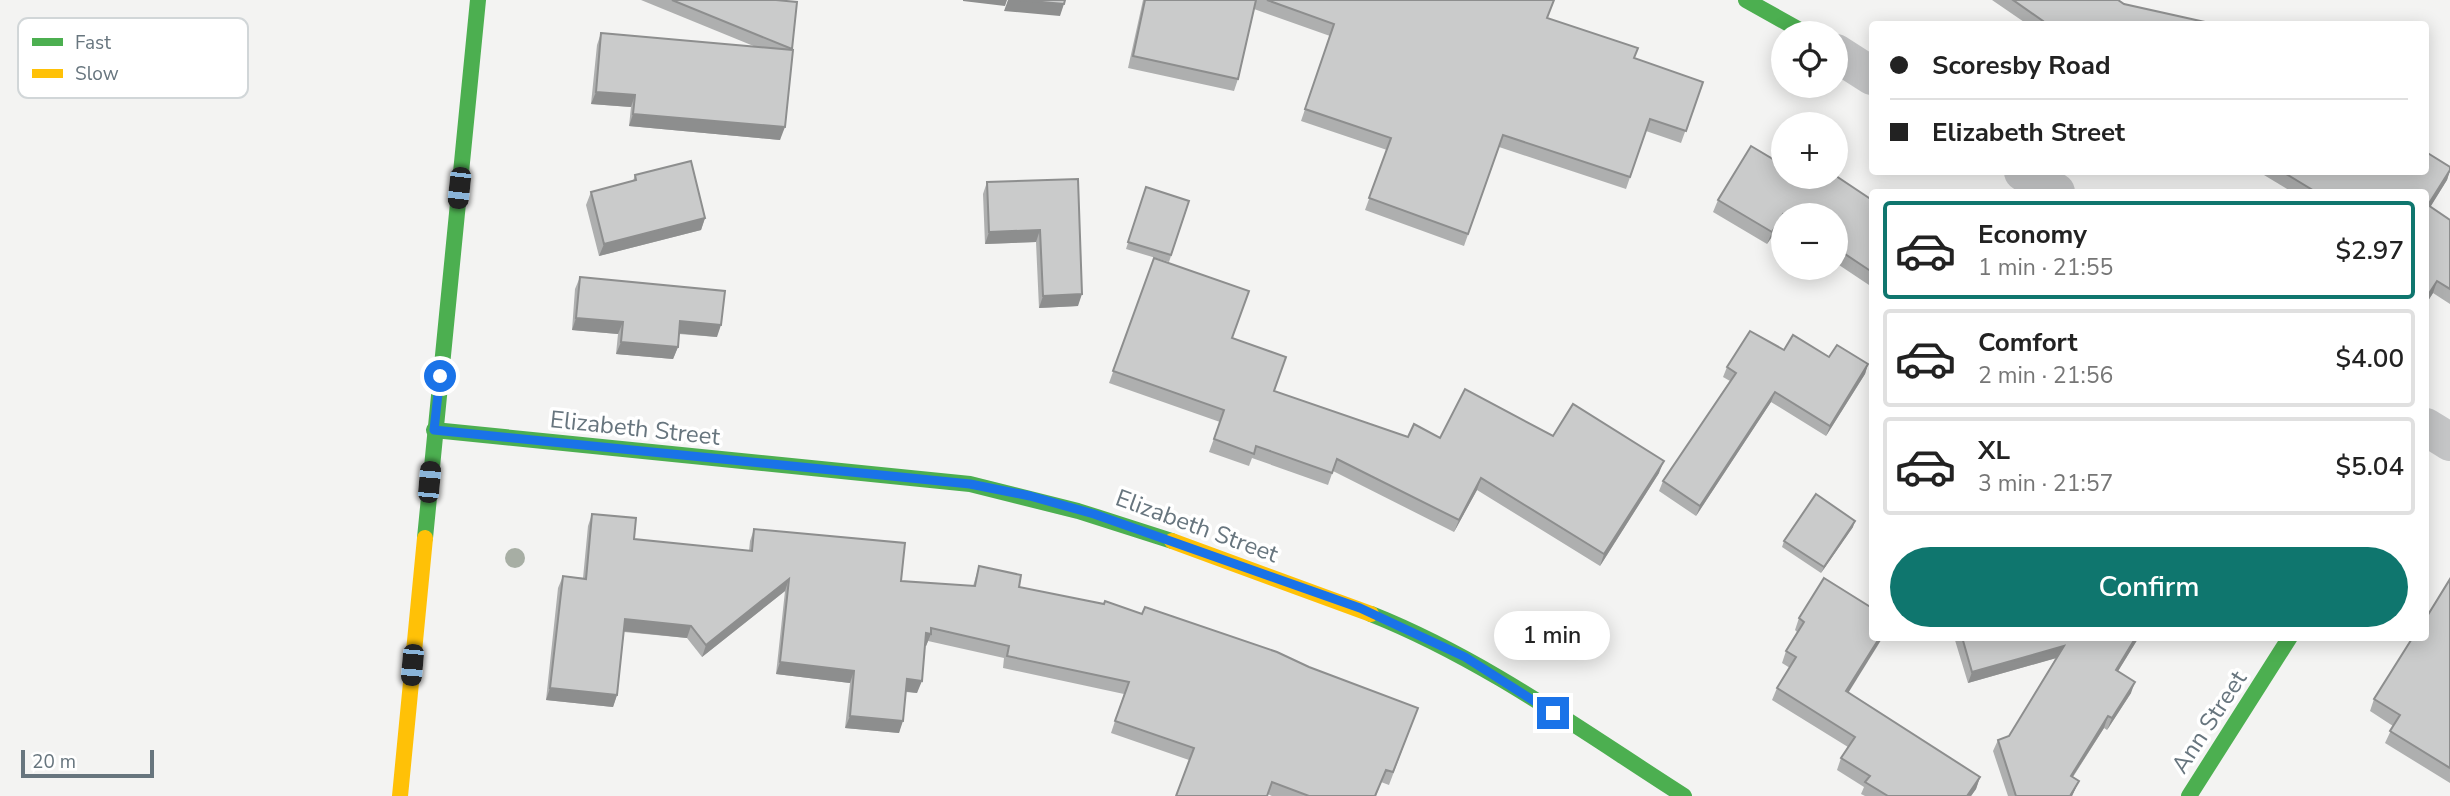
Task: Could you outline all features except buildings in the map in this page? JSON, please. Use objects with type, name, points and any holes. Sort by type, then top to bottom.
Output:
[{"type":"street","points":[[400,796],[478,0]]},
{"type":"street","points":[[1746,0],[1784,21]]},
{"type":"street","points":[[1848,61],[1869,74]]},
{"type":"street","points":[[2028,175],[2051,189]]},
{"type":"street","points":[[2429,429],[2450,442]]},
{"type":"street","name":"Elizabeth Street","points":[[434,430],[970,484],[1030,496],[1094,514],[1360,608],[1417,633],[1465,657],[1684,796]]},
{"type":"street","name":"Ann Street","points":[[2189,796],[2287,641]]},
{"type":"traffic: fast","points":[[425,538],[478,0]]},
{"type":"traffic: fast","points":[[1746,0],[1784,21]]},
{"type":"traffic: fast","points":[[434,430],[970,484],[1078,511],[1172,541]]},
{"type":"traffic: fast","points":[[1371,614],[1413,632],[1493,674],[1684,796]]},
{"type":"traffic: fast","points":[[2189,796],[2287,641]]},
{"type":"traffic: slow","points":[[400,796],[425,538]]},
{"type":"traffic: slow","points":[[1172,541],[1371,614]]},
{"type":"route","points":[[440,376],[434,430],[970,484],[1030,496],[1094,514],[1360,608],[1465,657],[1553,713]]}]
